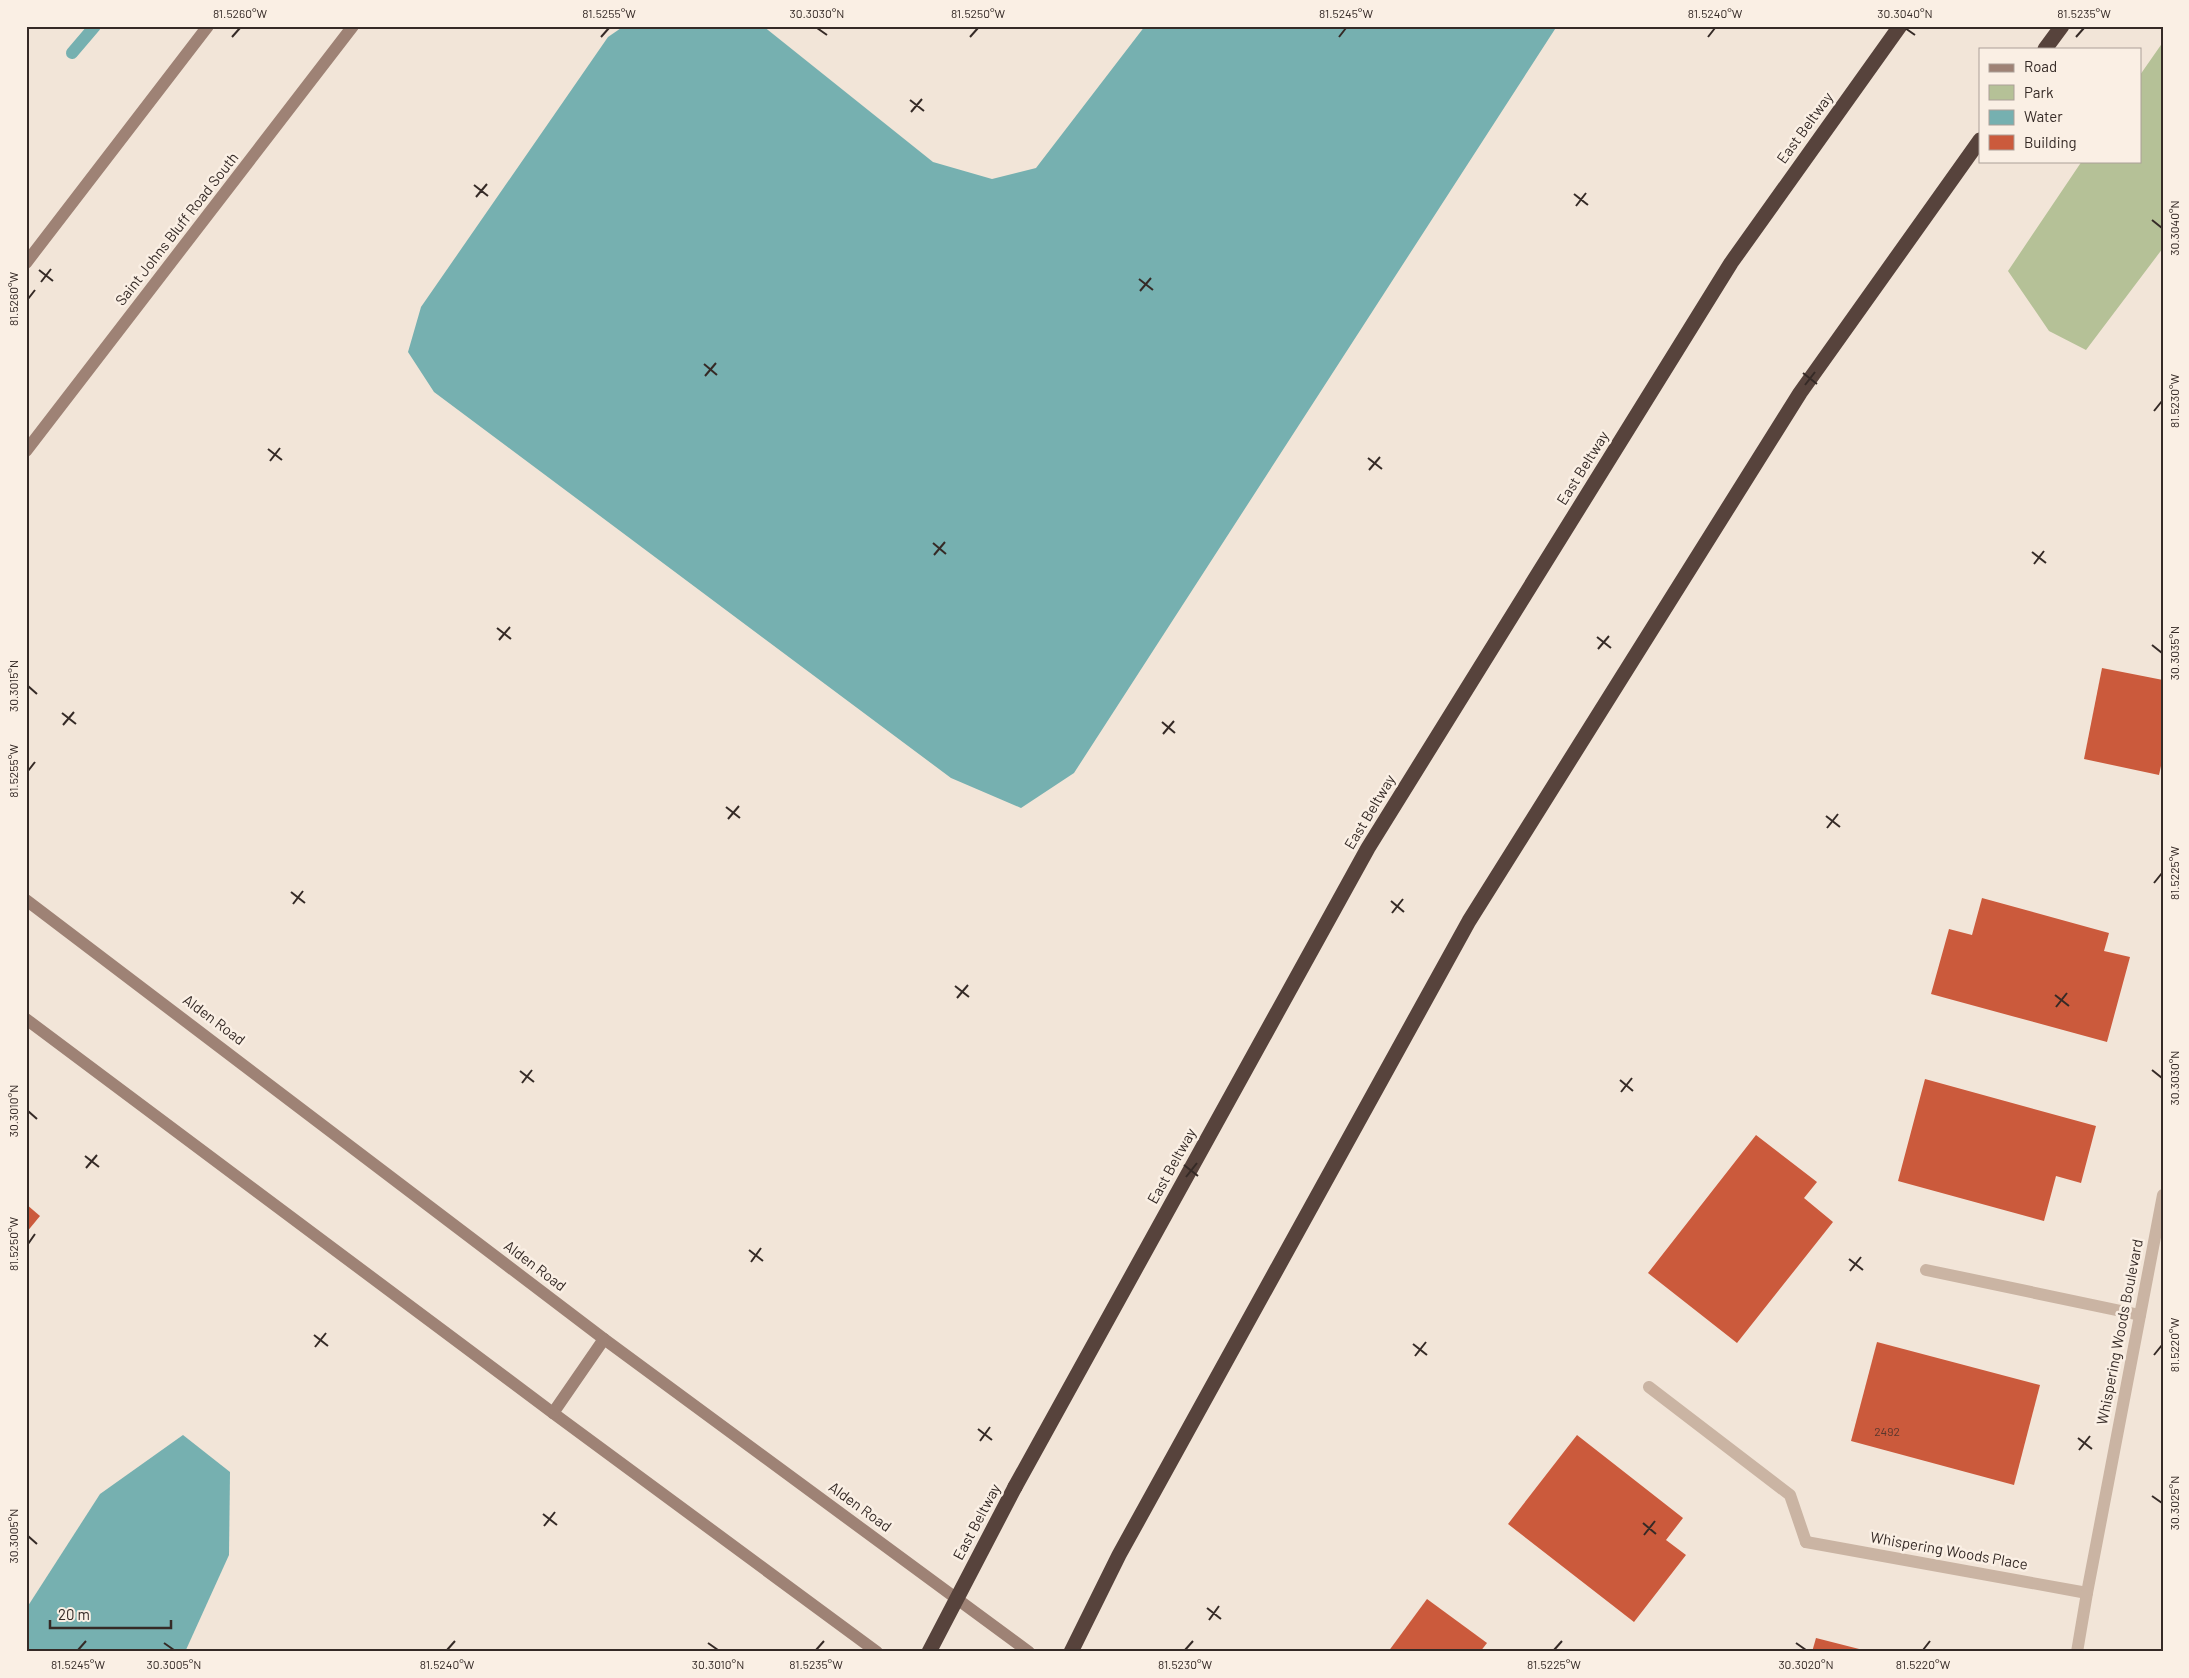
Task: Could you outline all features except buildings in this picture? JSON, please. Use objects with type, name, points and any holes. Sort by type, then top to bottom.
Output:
[{"type":"highway","name":"East Beltway","points":[[929,1652],[1015,1487],[1368,848],[1731,263],[1900,26]]},
{"type":"highway","points":[[2047,48],[2062,26]]},
{"type":"highway","points":[[1072,1652],[1119,1555],[1469,922],[1800,392],[1979,141]]},
{"type":"street","points":[[26,263],[208,26]]},
{"type":"street","name":"Saint Johns Bluff Road South","points":[[26,451],[353,26]]},
{"type":"street","name":"Alden Road","points":[[26,900],[604,1339],[1030,1652]]},
{"type":"street","points":[[26,1019],[553,1413],[877,1652]]},
{"type":"street","name":"Whispering Woods Boulevard","points":[[2077,1652],[2163,1195]]},
{"type":"street","points":[[1926,1270],[2140,1315]]},
{"type":"street","points":[[553,1413],[604,1339]]},
{"type":"street","name":"Whispering Woods Place","points":[[1649,1387],[1790,1495],[1806,1542],[2087,1593]]},
{"type":"green space","points":[[2163,42],[2163,248],[2086,350],[2049,331],[2008,271],[2081,162],[2142,162],[2142,72]]},
{"type":"water","points":[[624,26],[763,26],[933,162],[992,179],[1036,168],[1145,26],[1557,26],[1074,773],[1021,808],[951,778],[434,392],[408,352],[421,307],[608,37]]},
{"type":"water","points":[[183,1435],[230,1472],[229,1555],[185,1652],[26,1652],[26,1609],[100,1494]]},
{"type":"waterway","points":[[72,53],[95,26]]}]
